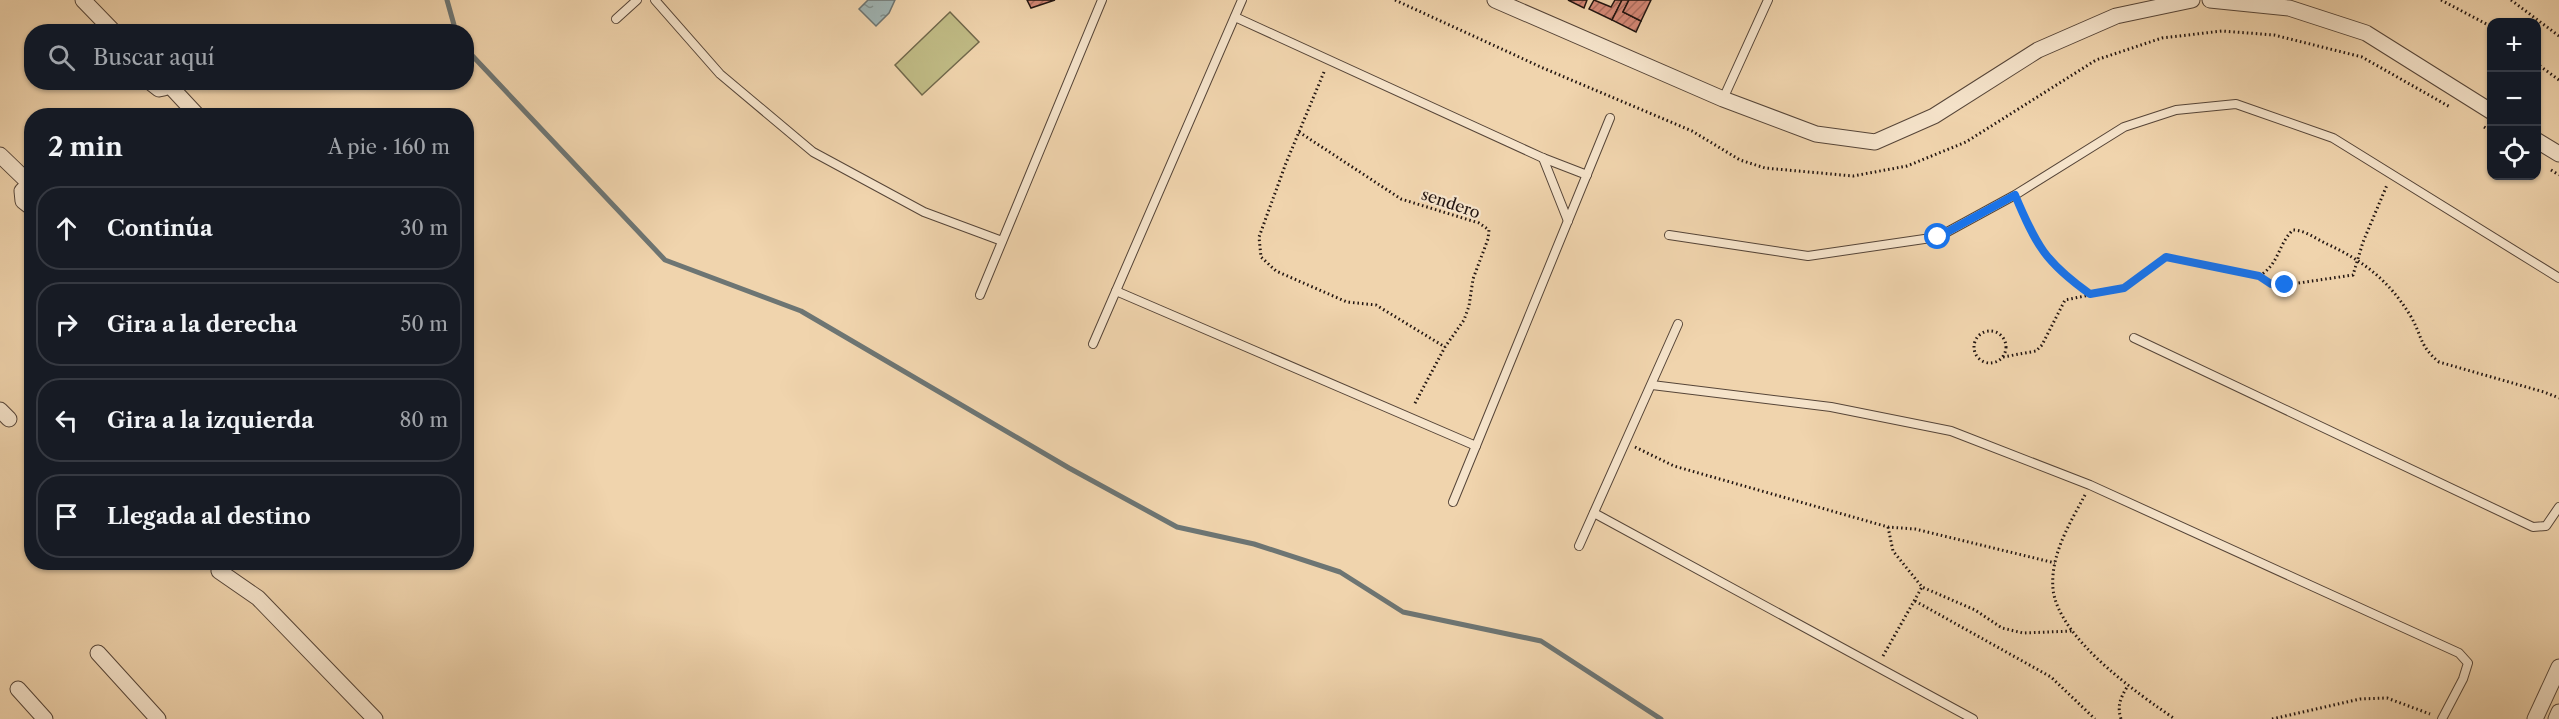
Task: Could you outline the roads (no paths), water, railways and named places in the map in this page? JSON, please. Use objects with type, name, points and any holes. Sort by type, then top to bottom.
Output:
[{"type":"street","points":[[83,0],[106,24]]},
{"type":"street","points":[[1495,0],[1723,99],[1816,134],[1875,142],[1934,116],[2038,50],[2116,16],[2192,0]]},
{"type":"street","points":[[2210,0],[2289,8],[2366,33],[2487,109]]},
{"type":"street","points":[[175,90],[191,108]]},
{"type":"street","points":[[2541,143],[2559,154]]},
{"type":"street","points":[[0,155],[24,176]]},
{"type":"street","points":[[219,572],[258,597],[375,719]]},
{"type":"street","points":[[98,653],[158,719]]},
{"type":"street","points":[[2535,719],[2559,667]]},
{"type":"street","points":[[18,689],[45,719]]},
{"type":"street","points":[[2556,719],[2559,711]]},
{"type":"lane","points":[[616,19],[636,0]]},
{"type":"lane","points":[[655,0],[720,74],[813,152],[924,212],[1002,241]]},
{"type":"lane","points":[[980,296],[1102,0]]},
{"type":"lane","points":[[1093,344],[1242,0]]},
{"type":"lane","points":[[1723,99],[1768,0]]},
{"type":"lane","points":[[1235,17],[1544,158],[1587,174]]},
{"type":"lane","points":[[1669,235],[1808,256],[1938,237],[2015,195],[2124,127],[2176,110],[2236,104],[2333,138],[2559,278]]},
{"type":"lane","points":[[1453,502],[1611,118]]},
{"type":"lane","points":[[1544,158],[1568,221]]},
{"type":"lane","points":[[1116,291],[1476,446]]},
{"type":"lane","points":[[1580,546],[1678,324]]},
{"type":"lane","points":[[2134,338],[2533,527],[2546,526],[2559,507]]},
{"type":"lane","points":[[1652,385],[1831,407],[1951,431],[2090,485],[2459,652],[2468,663],[2463,679],[2442,719]]},
{"type":"lane","points":[[1594,513],[1973,719]]},
{"type":"water","points":[[868,0],[895,0],[889,13],[876,26],[859,9]]},
{"type":"waterway","points":[[447,0],[454,24]]},
{"type":"waterway","points":[[474,57],[665,260],[801,311],[1069,468],[1177,527],[1254,544],[1340,572],[1403,612],[1541,641],[1661,719]]}]
